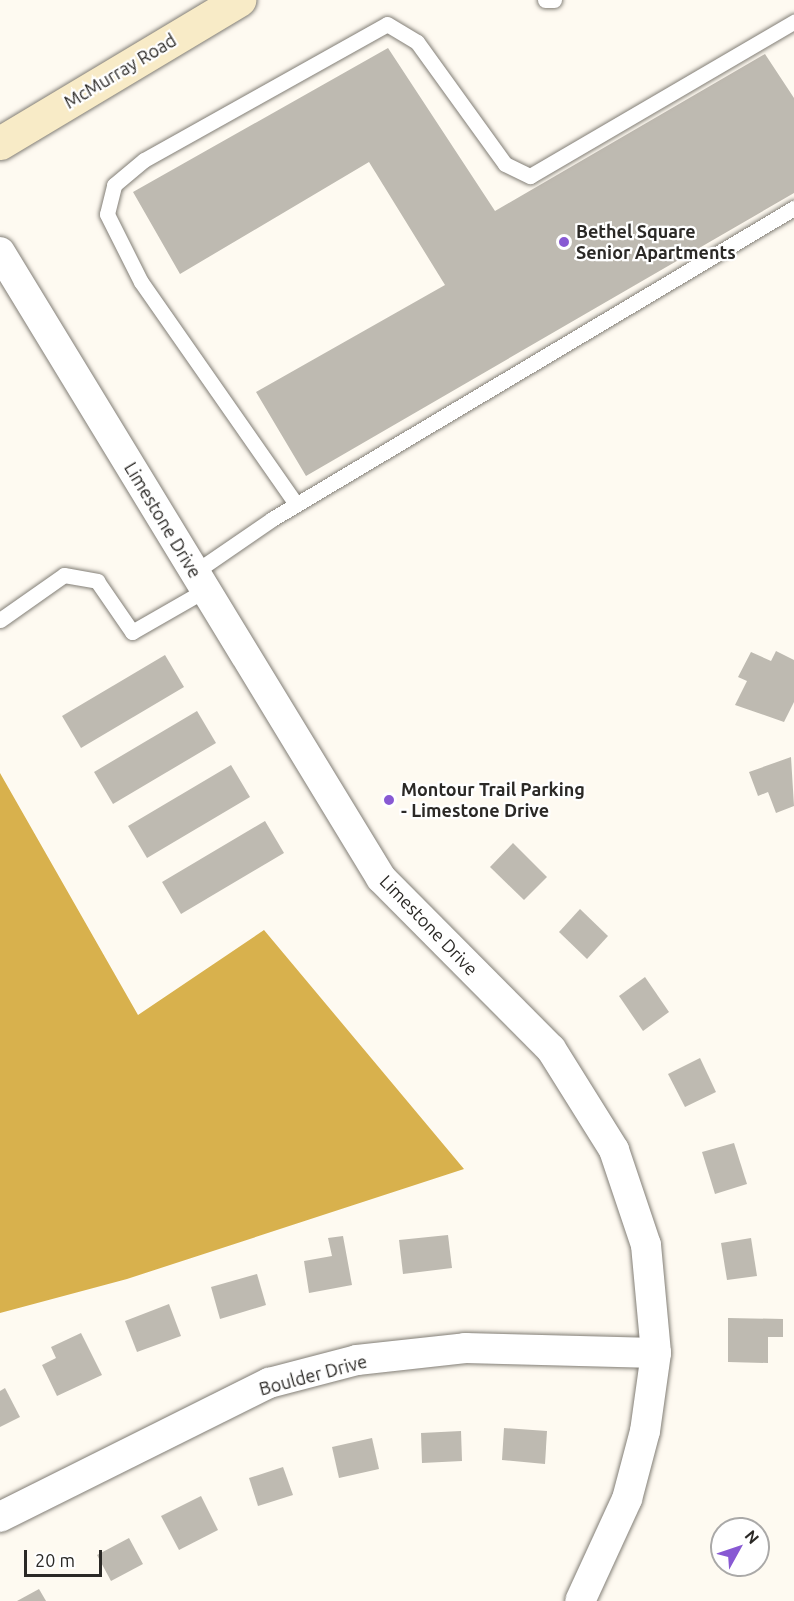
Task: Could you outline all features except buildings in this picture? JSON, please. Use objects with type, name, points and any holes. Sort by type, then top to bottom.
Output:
[{"type":"street","name":"McMurray Road","points":[[0,142],[239,0]]},
{"type":"street","name":"Limestone Drive","points":[[0,252],[381,878],[551,1049],[614,1150],[646,1245],[656,1353],[645,1431],[627,1499],[580,1601]]},
{"type":"street","name":"Boulder Drive","points":[[0,1517],[269,1383],[357,1359],[465,1348],[656,1353]]},
{"type":"lane","points":[[545,0],[554,0]]},
{"type":"lane","points":[[296,504],[141,282],[107,214],[114,185],[144,160],[387,24],[417,42],[505,164],[530,176],[794,22]]},
{"type":"lane","points":[[0,620],[64,575],[97,582],[132,632],[296,504],[794,208]]},
{"type":"shaded area","points":[[0,773],[138,1015],[264,930],[464,1169],[127,1279],[0,1313]]},
{"type":"place","name":"Bethel Square Senior Apartments","points":[[564,242]]},
{"type":"place","name":"Montour Trail Parking - Limestone Drive","points":[[389,800]]}]
